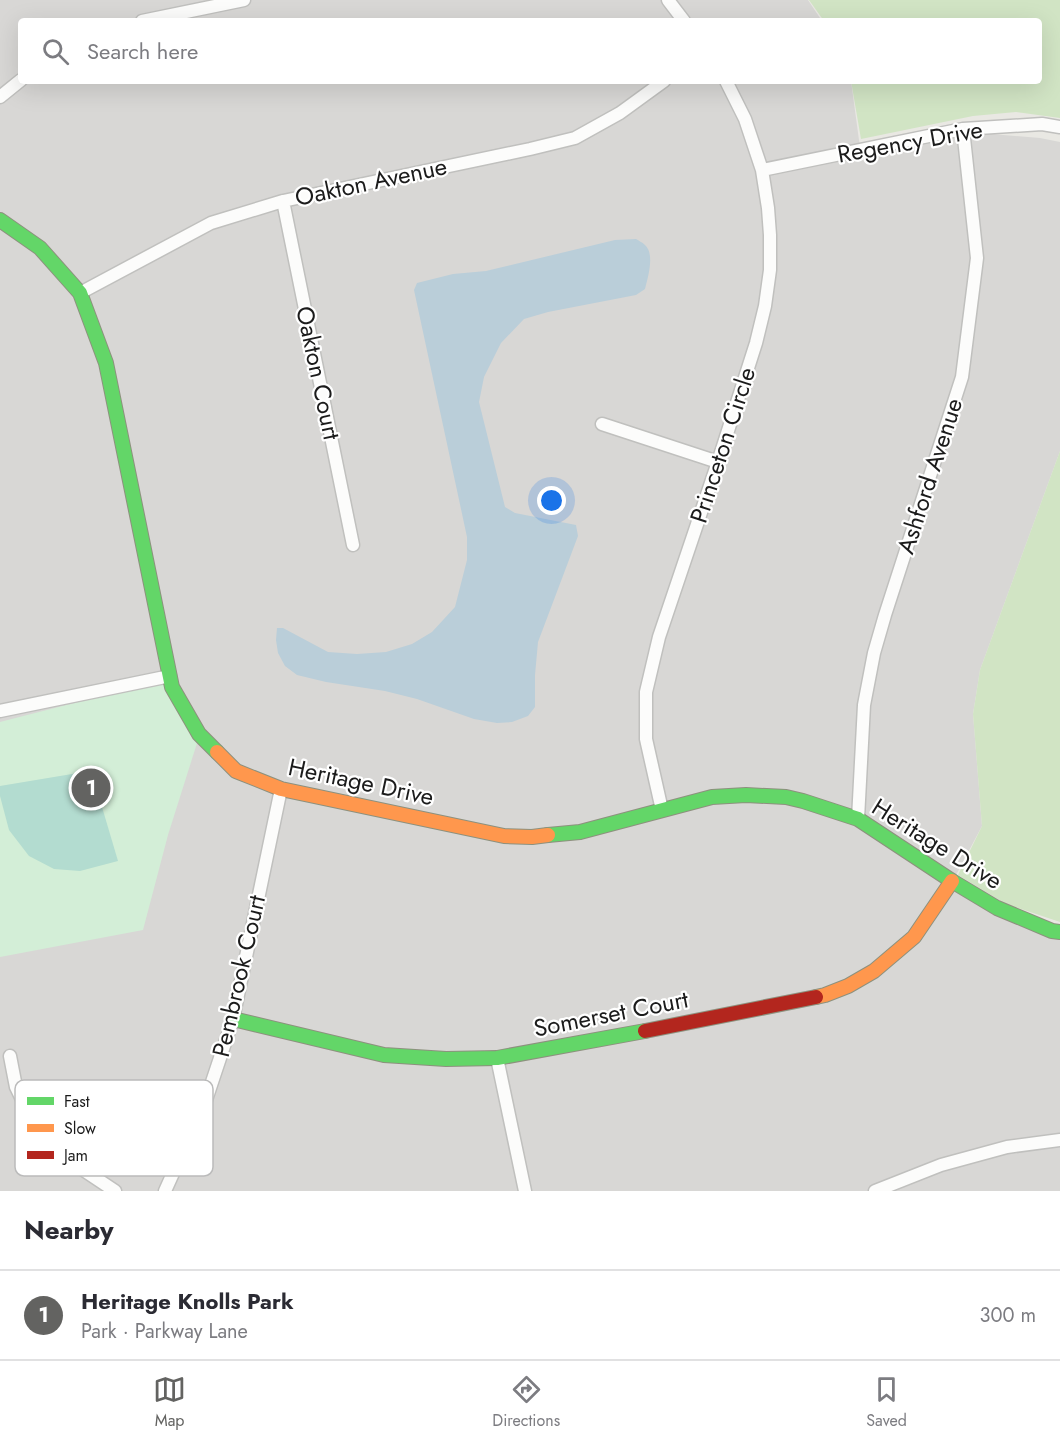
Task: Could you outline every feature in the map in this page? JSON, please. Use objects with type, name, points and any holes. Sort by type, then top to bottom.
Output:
[{"type":"street","points":[[157,18],[244,0]]},
{"type":"street","points":[[668,0],[682,18]]},
{"type":"street","points":[[0,97],[18,82]]},
{"type":"street","name":"Oakton Avenue","points":[[80,293],[211,223],[283,201],[519,152],[575,138],[620,113],[660,84]]},
{"type":"street","name":"Princeton Circle","points":[[662,810],[646,739],[646,692],[659,637],[756,343],[765,306],[770,270],[768,208],[762,171],[745,119],[728,84]]},
{"type":"street","name":"Regency Drive","points":[[762,171],[963,129],[1042,124],[1060,127]]},
{"type":"street","name":"Ashford Avenue","points":[[858,819],[864,705],[874,653],[888,603],[962,377],[977,258],[963,129]]},
{"type":"street","name":"Oakton Court","points":[[283,201],[353,545]]},
{"type":"street","name":"Heritage Drive","points":[[0,220],[40,248],[80,293],[106,363],[172,687],[199,734],[236,771],[281,789],[504,836],[532,837],[580,832],[712,797],[731,795],[786,797],[858,819],[997,908],[1052,931],[1060,932]]},
{"type":"street","points":[[602,424],[718,462]]},
{"type":"street","points":[[0,711],[170,676]]},
{"type":"street","name":"Pembrook Court","points":[[212,1080],[232,1019],[281,789]]},
{"type":"street","name":"Somerset Court","points":[[232,1019],[384,1055],[446,1059],[497,1058],[561,1047],[837,991],[874,971],[914,937],[952,881]]},
{"type":"street","points":[[10,1056],[15,1082]]},
{"type":"street","points":[[497,1058],[525,1191]]},
{"type":"street","points":[[875,1191],[941,1165],[1016,1145],[1060,1140]]},
{"type":"street","points":[[92,1176],[115,1191]]},
{"type":"street","name":"Pembrook Court","points":[[165,1191],[172,1176]]},
{"type":"shaded area","points":[[0,0],[808,0],[820,18],[18,18],[18,84],[851,84],[861,155],[968,132],[1040,138],[1060,142],[1060,451],[980,670],[973,714],[982,826],[955,877],[997,902],[1060,928],[1060,1191],[0,1191]]},
{"type":"green space","points":[[809,0],[1060,0],[1060,118],[1016,112],[973,116],[861,139],[852,84],[1042,84],[1042,18],[822,18]]},
{"type":"green space","points":[[1060,451],[1060,922],[1006,904],[958,875],[982,826],[973,714],[980,670]]},
{"type":"green space","points":[[168,679],[198,740],[168,835],[143,930],[0,957],[0,722]]},
{"type":"green space","points":[[84,772],[94,780],[118,861],[80,871],[54,869],[29,856],[9,830],[0,796],[0,786]]},
{"type":"water","points":[[636,239],[645,245],[650,254],[645,289],[636,295],[548,312],[524,319],[501,343],[484,377],[479,402],[505,507],[515,513],[576,525],[578,536],[538,642],[535,707],[528,716],[512,722],[497,723],[474,719],[417,699],[385,691],[297,675],[285,666],[278,653],[277,628],[283,628],[328,652],[357,654],[386,652],[412,644],[432,632],[455,607],[467,560],[467,537],[414,290],[417,283],[453,274],[486,271],[615,240]]},
{"type":"traffic: fast","points":[[0,220],[40,248],[80,293],[106,363],[172,687],[199,734],[217,752]]},
{"type":"traffic: fast","points":[[548,835],[580,832],[712,797],[746,795],[786,797],[858,819],[997,908],[1052,931],[1060,932]]},
{"type":"traffic: fast","points":[[233,1019],[384,1055],[446,1059],[497,1058],[645,1031]]},
{"type":"traffic: slow","points":[[217,752],[236,771],[281,789],[504,836],[548,835]]},
{"type":"traffic: slow","points":[[816,997],[848,986],[874,971],[914,937],[952,881]]},
{"type":"traffic: jam","points":[[645,1031],[816,997]]},
{"type":"place","name":"Heritage Knolls Park","points":[[91,788]]}]
